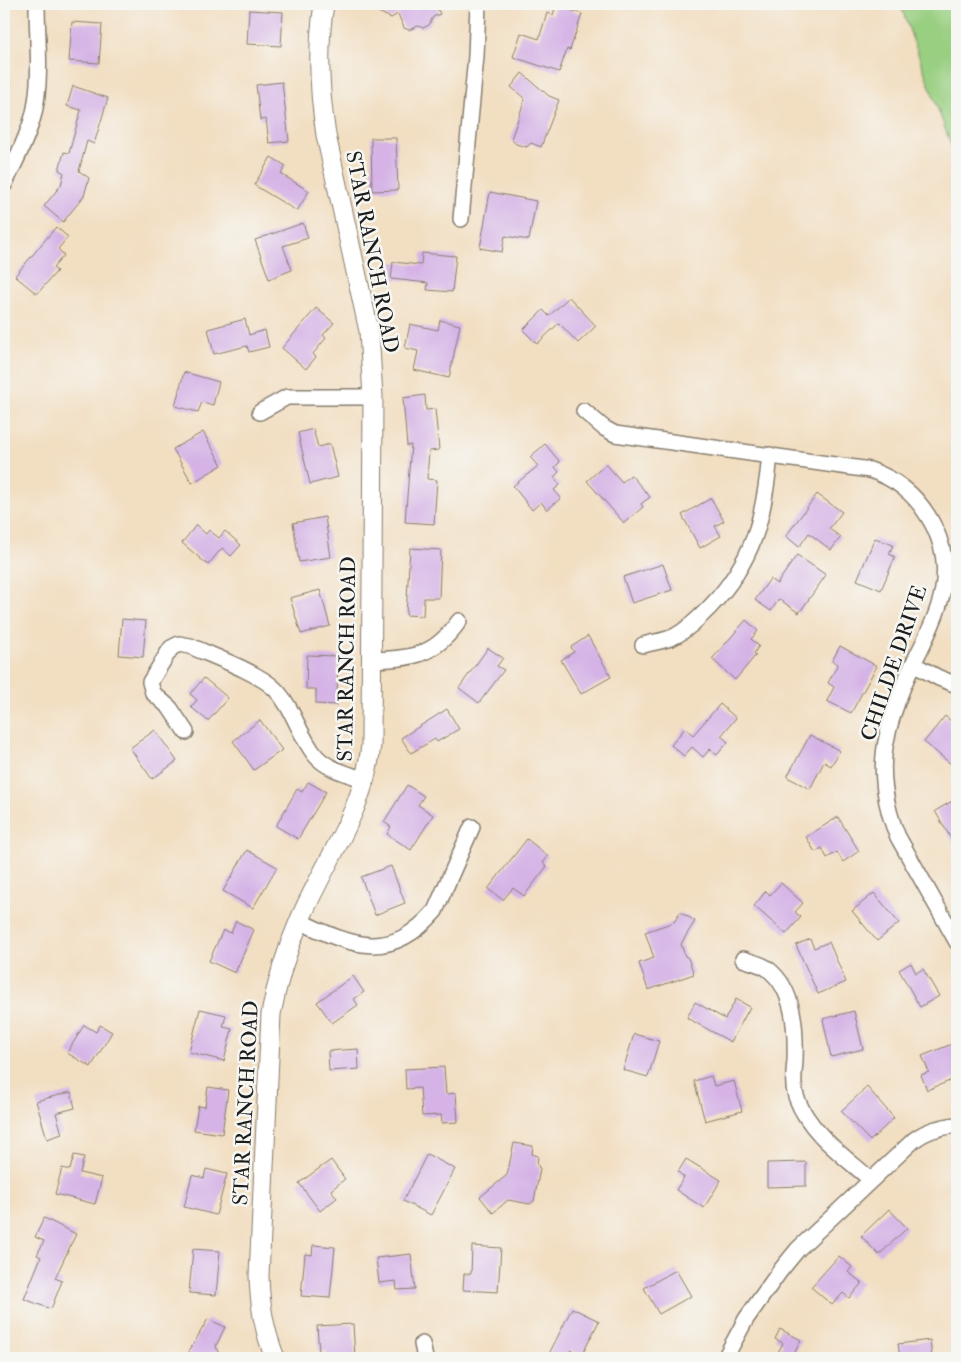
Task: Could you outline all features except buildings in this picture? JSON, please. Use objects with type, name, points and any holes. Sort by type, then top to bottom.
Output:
[{"type":"street","points":[[4,185],[24,141],[34,113],[38,81],[36,4]]},
{"type":"street","name":"STAR RANCH ROAD","points":[[275,1358],[261,1309],[259,1276],[270,1014],[278,979],[299,921],[359,798],[369,765],[371,745],[373,397],[369,331],[326,135],[321,104],[319,77],[320,31],[324,4]]},
{"type":"street","points":[[460,219],[476,56],[478,4]]},
{"type":"street","points":[[260,412],[287,397],[373,397]]},
{"type":"street","name":"CHILDE DRIVE","points":[[584,411],[604,428],[615,434],[870,470],[889,477],[905,488],[925,510],[940,538],[944,555],[945,572],[940,607],[913,664],[887,738],[884,759],[887,799],[891,820],[898,837],[957,942]]},
{"type":"street","points":[[643,645],[673,637],[688,627],[717,600],[735,575],[754,539],[762,516],[770,455]]},
{"type":"street","points":[[371,660],[400,659],[416,656],[431,650],[443,642],[459,622]]},
{"type":"street","points":[[186,732],[170,708],[153,692],[150,682],[171,648],[179,644],[190,646],[260,678],[275,689],[283,699],[315,755],[324,763],[365,780]]},
{"type":"street","points":[[913,664],[957,685]]},
{"type":"street","points":[[299,921],[336,938],[367,946],[382,944],[405,935],[426,922],[436,911],[472,826]]},
{"type":"street","points":[[743,959],[768,968],[778,980],[787,996],[792,1014],[795,1040],[794,1083],[796,1097],[801,1108],[820,1135],[871,1180]]},
{"type":"street","points":[[725,1358],[746,1319],[780,1271],[814,1233],[924,1133],[938,1128],[957,1125]]},
{"type":"green space","points":[[900,4],[957,4],[957,162]]}]
